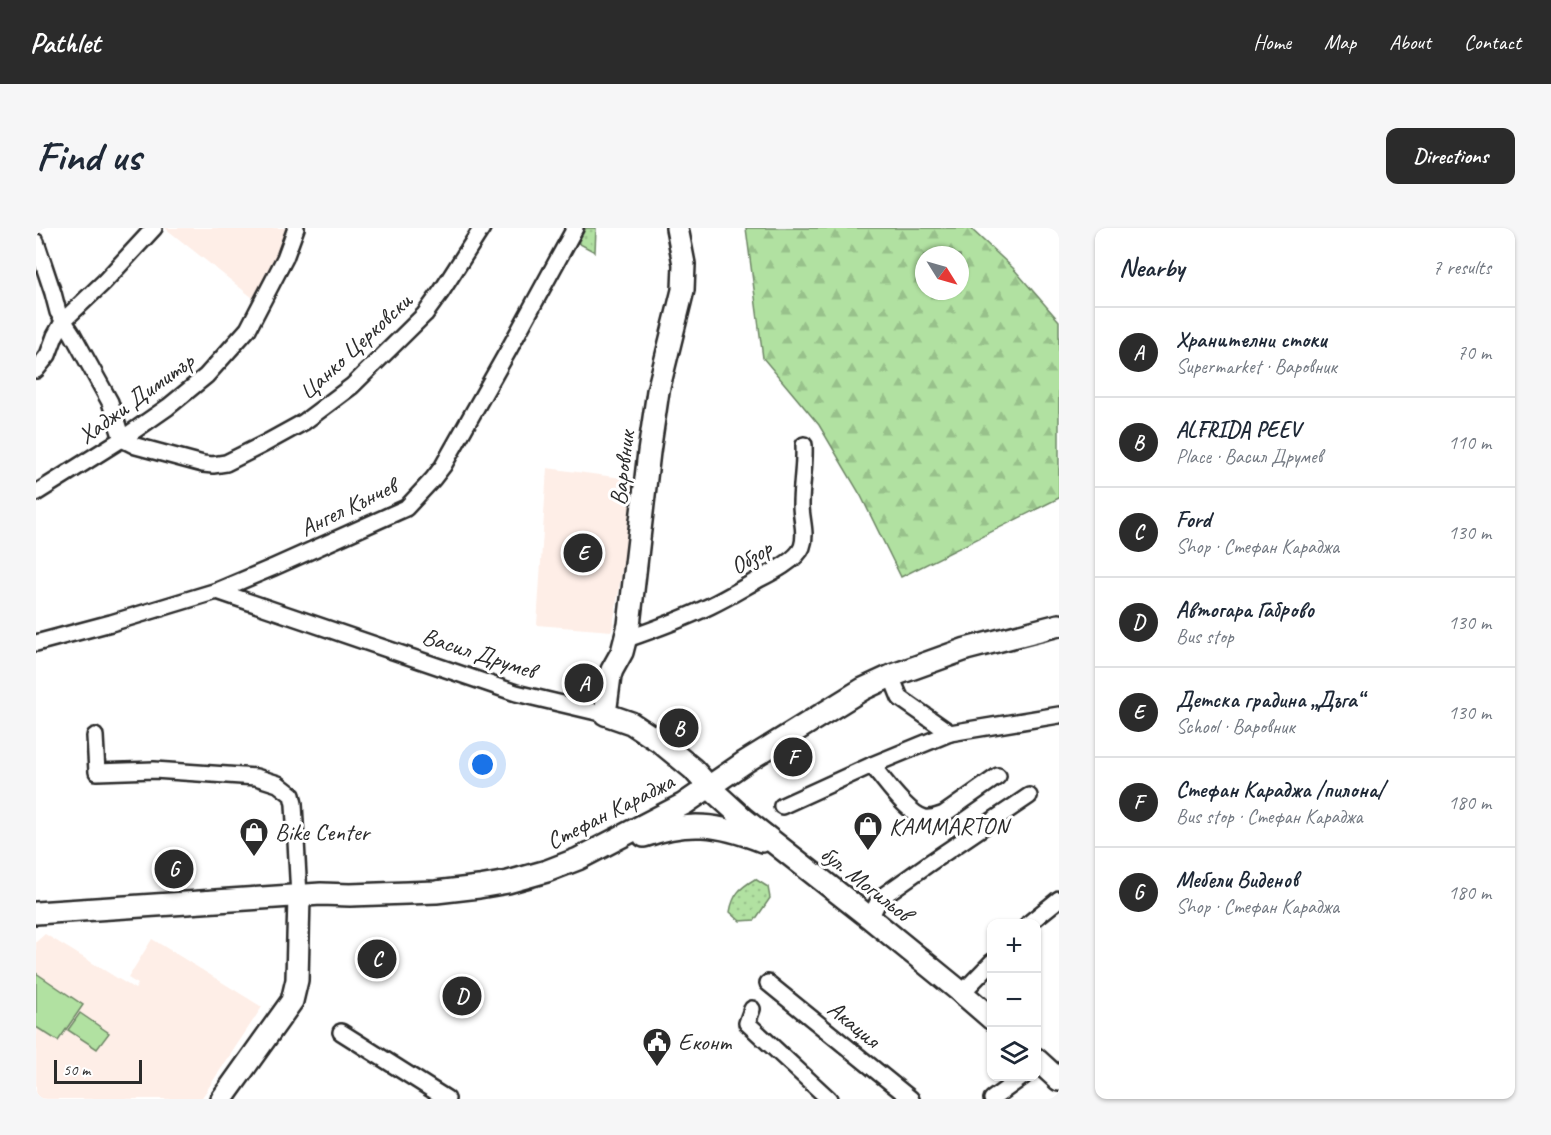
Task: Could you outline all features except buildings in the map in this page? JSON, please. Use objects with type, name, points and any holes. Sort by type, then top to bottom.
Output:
[{"type":"main road","name":"Варовник","points":[[605,714],[610,676],[622,652],[629,625],[658,392],[683,290],[684,264],[677,228]]},
{"type":"main road","name":"Стефан Караджа","points":[[36,913],[299,896],[436,892],[479,887],[528,876],[578,860],[684,804],[745,762],[863,689],[891,676],[966,649],[1059,625]]},
{"type":"main road","name":"Васил Друмев","points":[[605,714],[631,723],[660,742],[693,769],[710,788]]},
{"type":"main road","name":"бул. Могильов","points":[[710,788],[744,819],[870,918],[987,1015]]},
{"type":"main road","points":[[578,860],[662,830],[691,825],[729,829],[783,849]]},
{"type":"main road","points":[[222,1099],[292,1001],[297,980],[299,896]]},
{"type":"main road","points":[[1041,1065],[1059,1080]]},
{"type":"street","points":[[36,370],[48,355],[64,320],[104,282],[154,228]]},
{"type":"street","name":"Хаджи Димитър","points":[[36,493],[122,439],[168,407],[206,376],[248,328],[285,258],[296,228]]},
{"type":"street","name":"Цанко Церковски","points":[[122,439],[136,446],[213,465],[226,463],[304,422],[352,386],[425,314],[482,228]]},
{"type":"street","name":"Ангел Кънчев","points":[[36,643],[217,591],[406,508],[442,466],[575,228]]},
{"type":"street","points":[[36,242],[54,293],[56,307],[110,402],[122,439]]},
{"type":"street","name":"Обзор","points":[[624,640],[713,605],[771,573],[799,552],[804,538],[801,504],[804,446]]},
{"type":"street","name":"Васил Друмев","points":[[217,591],[516,693],[605,714]]},
{"type":"street","points":[[891,676],[900,698],[950,733]]},
{"type":"street","points":[[782,806],[950,733],[1059,716]]},
{"type":"street","points":[[95,736],[97,772],[153,770],[256,777],[278,784],[292,795],[299,896]]},
{"type":"street","points":[[872,765],[888,787],[914,812],[924,818],[934,818],[944,814],[998,776]]},
{"type":"street","points":[[870,918],[880,898],[1029,796]]},
{"type":"street","points":[[1034,919],[1059,899]]},
{"type":"street","points":[[962,993],[987,967]]},
{"type":"street","name":"Акация","points":[[768,983],[911,1099]]},
{"type":"street","points":[[752,1009],[747,1023],[829,1099]]},
{"type":"street","points":[[341,1032],[447,1099]]},
{"type":"street","points":[[992,1099],[1018,1081]]},
{"type":"shaded area","points":[[165,228],[287,228],[286,241],[253,298]]},
{"type":"shaded area","points":[[547,468],[637,480],[612,631],[537,625]]},
{"type":"shaded area","points":[[45,934],[135,989],[138,984],[128,978],[152,939],[262,1007],[201,1099],[36,1099],[36,942]]},
{"type":"green space","points":[[586,228],[596,228],[595,252],[578,243]]},
{"type":"green space","points":[[746,228],[970,228],[1013,268],[1059,321],[1059,498],[901,577],[861,496],[819,425],[763,358]]},
{"type":"green space","points":[[755,879],[768,887],[770,898],[755,920],[740,921],[730,912],[733,901],[741,889]]},
{"type":"green space","points":[[36,973],[83,1005],[58,1041],[36,1027]]},
{"type":"green space","points":[[80,1013],[109,1033],[97,1049],[68,1030]]},
{"type":"place","name":"Детска градина „Дъга“","points":[[583,553]]},
{"type":"place","name":"Хранителни стоки","points":[[584,683]]},
{"type":"place","name":"ALFRIDA PEEV","points":[[679,728]]},
{"type":"place","name":"Стефан Караджа /пилона/","points":[[793,757]]},
{"type":"place","name":"KAMMARTON","points":[[868,852]]},
{"type":"place","name":"Bike Center","points":[[254,858]]},
{"type":"place","name":"Мебели Виденов","points":[[174,869]]},
{"type":"place","name":"Ford","points":[[377,959]]},
{"type":"place","name":"Автогара Габрово","points":[[462,996]]},
{"type":"place","name":"Еконт","points":[[657,1068]]}]
